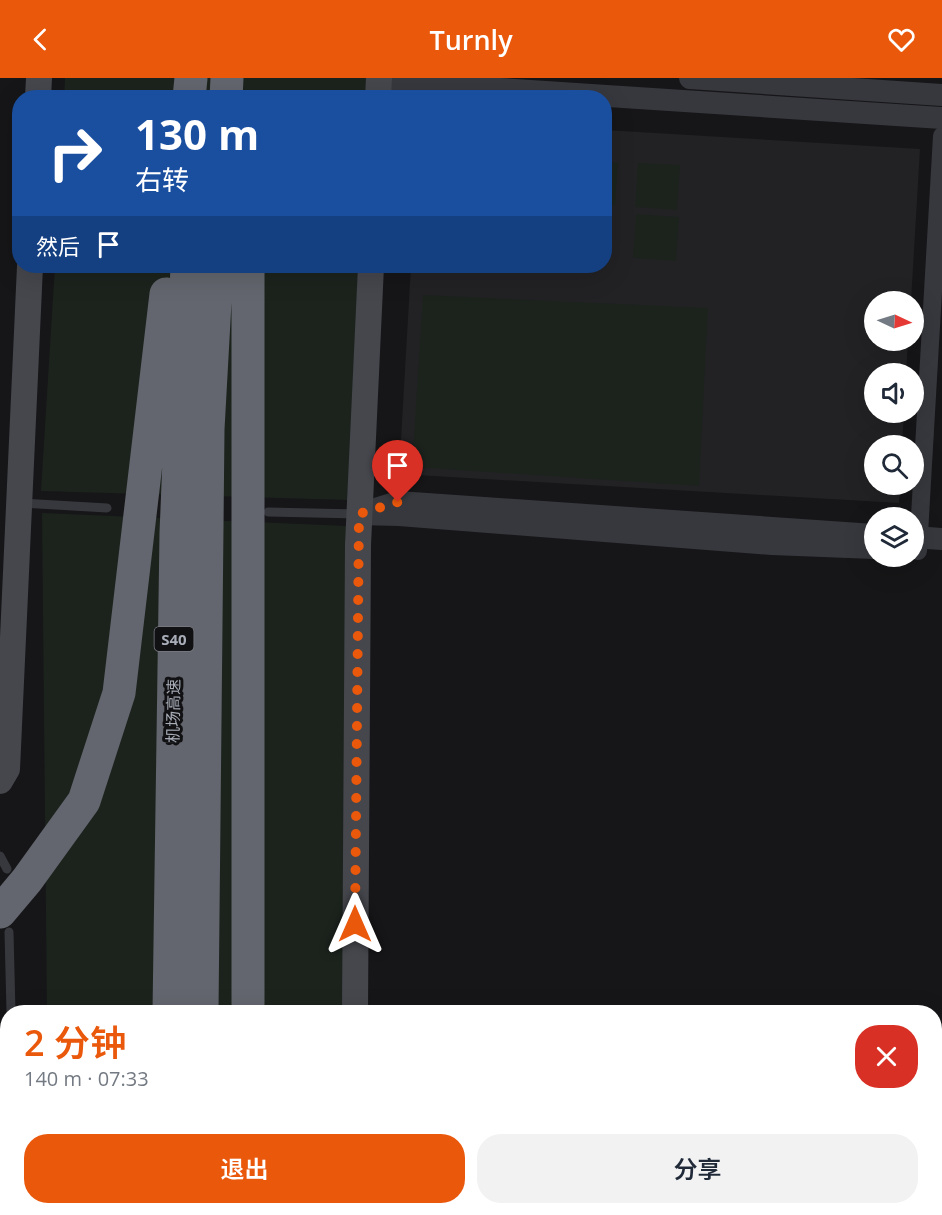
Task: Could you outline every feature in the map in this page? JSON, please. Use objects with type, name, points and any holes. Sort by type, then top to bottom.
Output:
[{"type":"highway","points":[[5,922],[27,880],[84,801],[119,693],[168,273]]},
{"type":"highway","name":"机场高速","points":[[169,1005],[176,533],[187,273]]},
{"type":"highway","name":"机场高速","points":[[202,1005],[208,429],[217,273]]},
{"type":"highway","points":[[248,273],[248,1005]]},
{"type":"main road","points":[[0,781],[7,769],[30,273]]},
{"type":"main road","points":[[355,1005],[359,514],[370,273]]},
{"type":"street","points":[[690,78],[942,95]]},
{"type":"street","points":[[378,85],[463,90]]},
{"type":"street","points":[[612,99],[942,118]]},
{"type":"street","points":[[918,507],[942,136]]},
{"type":"street","points":[[359,514],[398,502],[864,534]]},
{"type":"street","points":[[359,514],[399,515],[772,544],[864,548]]},
{"type":"street","points":[[924,542],[942,539]]},
{"type":"street","points":[[924,546],[942,552]]},
{"type":"lane","points":[[18,503],[107,508]]},
{"type":"lane","points":[[268,512],[359,514]]},
{"type":"lane","points":[[0,856],[7,869]]},
{"type":"lane","points":[[5,922],[11,1005]]},
{"type":"shaded area","points":[[65,78],[369,78],[368,90],[64,90]]},
{"type":"shaded area","points":[[612,130],[920,149],[912,291],[864,291],[864,351],[907,351],[907,363],[864,363],[864,423],[903,423],[903,435],[864,435],[864,495],[899,495],[899,503],[399,474],[411,273],[612,273]]},
{"type":"shaded area","points":[[612,163],[618,163],[615,205],[612,205]]},
{"type":"shaded area","points":[[638,163],[680,165],[677,210],[635,207]]},
{"type":"shaded area","points":[[636,214],[679,217],[676,261],[633,258]]},
{"type":"shaded area","points":[[55,273],[361,273],[350,500],[41,491]]},
{"type":"shaded area","points":[[423,295],[708,308],[699,486],[412,467]]},
{"type":"shaded area","points":[[42,513],[346,526],[343,1005],[47,1005]]},
{"type":"route","points":[[355,924],[359,514],[398,502]]}]
